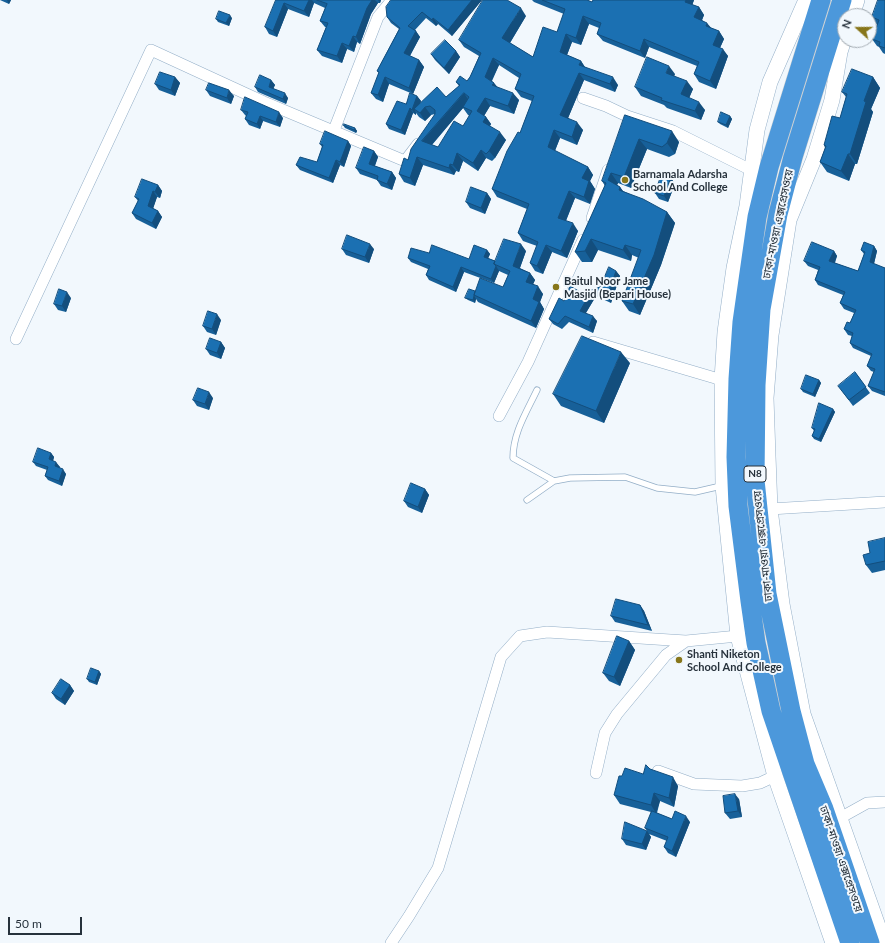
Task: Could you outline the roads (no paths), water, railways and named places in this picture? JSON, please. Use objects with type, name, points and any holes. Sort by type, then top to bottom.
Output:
[{"type":"highway","name":"ঢাকা-মাওয়া এক্সপ্রেসওয়ে","points":[[821,0],[769,167],[757,217],[742,322],[738,380],[736,456],[738,506],[750,601],[771,711],[850,943]]},
{"type":"highway","name":"ঢাকা-মাওয়া এক্সপ্রেসওয়ে","points":[[842,0],[792,157],[778,214],[761,309],[756,385],[755,480],[767,594],[791,711],[805,764],[824,810],[870,943]]},
{"type":"main road","points":[[806,0],[770,82],[757,130],[724,332],[722,380],[724,486],[738,636],[775,776],[833,943]]},
{"type":"main road","points":[[841,48],[832,100],[814,159],[790,220],[772,327],[766,398],[770,509],[782,604],[803,714],[884,943]]},
{"type":"street","points":[[334,130],[378,17],[392,0]]},
{"type":"street","points":[[16,339],[151,50],[235,89],[405,161],[426,132]]},
{"type":"street","points":[[583,98],[606,106],[626,120],[673,131],[751,170]]},
{"type":"street","points":[[499,416],[528,362],[572,264],[594,213],[612,159]]},
{"type":"street","points":[[593,342],[722,380]]},
{"type":"street","points":[[770,509],[885,502]]},
{"type":"street","points":[[391,943],[438,868],[501,657],[520,636],[547,632],[686,641],[738,636]]},
{"type":"street","points":[[596,773],[605,733],[617,714],[666,655],[686,641]]},
{"type":"street","points":[[658,772],[694,784],[742,786],[760,783],[775,776]]},
{"type":"street","points":[[840,818],[867,803],[885,802]]},
{"type":"lane","points":[[537,390],[517,430],[513,443],[513,458],[554,481]]},
{"type":"lane","points":[[526,500],[554,481],[570,478],[625,477],[657,488],[695,492],[724,486]]},
{"type":"place","name":"Barnamala Adarsha School And College","points":[[625,180]]},
{"type":"place","name":"Baitul Noor Jame Masjid (Bepari House)","points":[[556,287]]},
{"type":"place","name":"Shanti Niketon School And College","points":[[679,660]]}]
